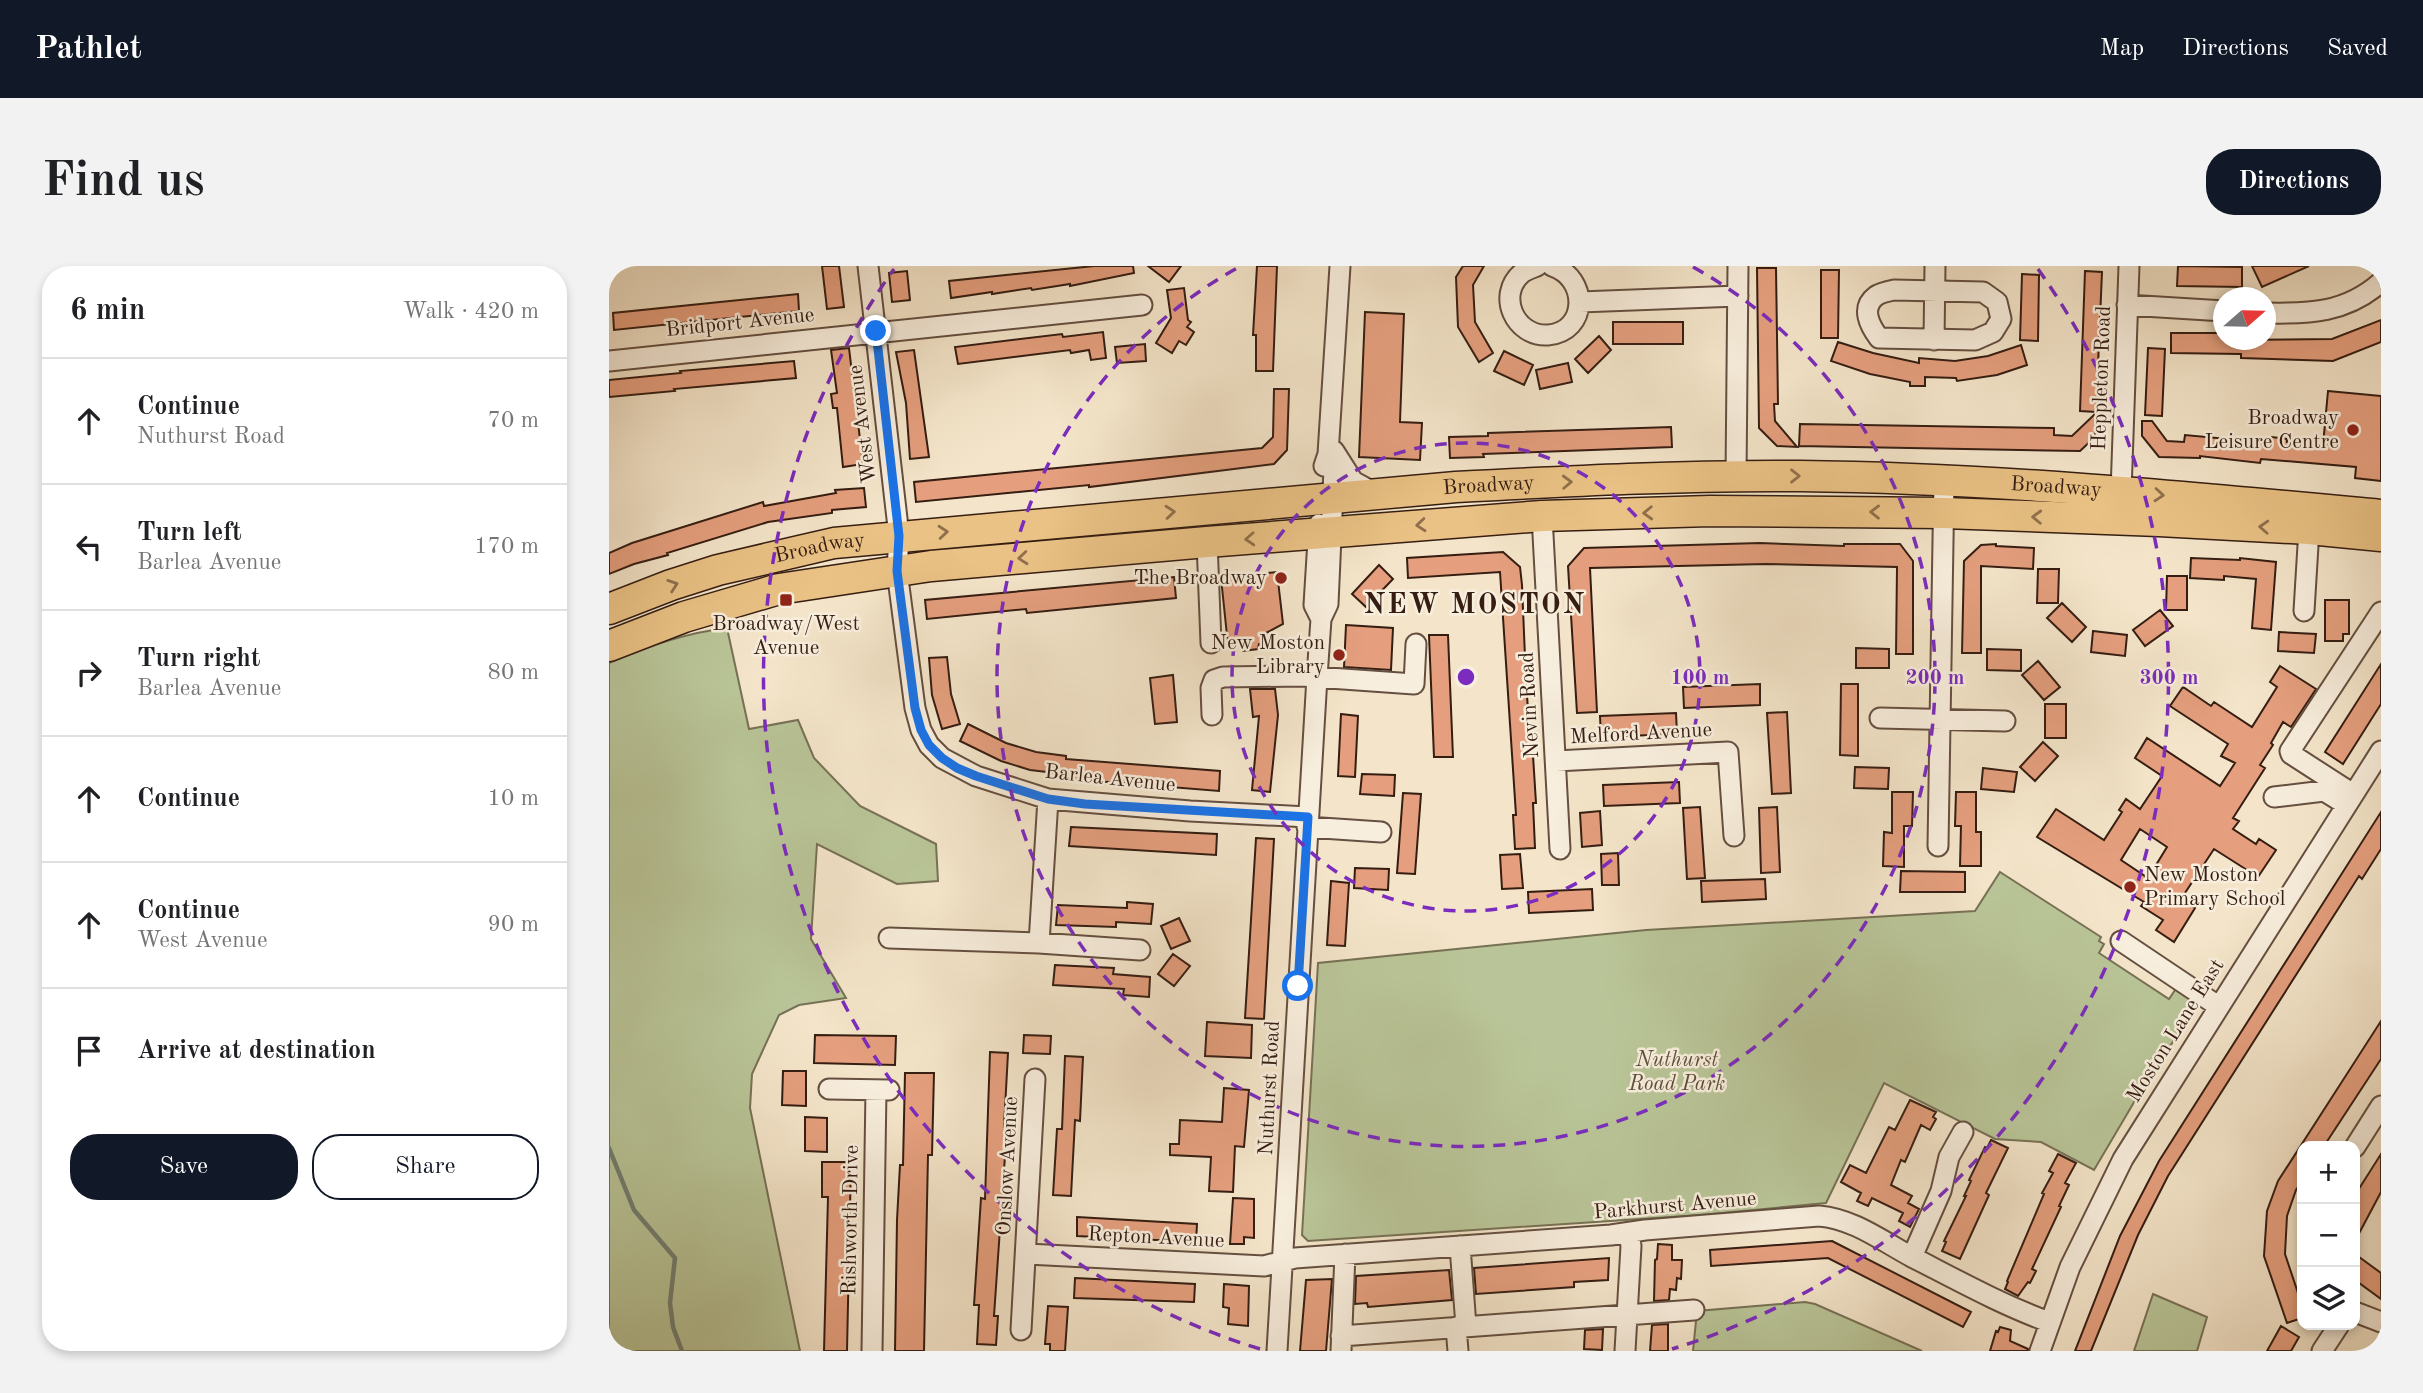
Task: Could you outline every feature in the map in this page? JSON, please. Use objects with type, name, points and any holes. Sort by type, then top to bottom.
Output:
[{"type":"highway","name":"Broadway","points":[[609,609],[683,581],[773,556],[834,543],[1377,494],[1533,483],[1736,477],[1944,480],[2121,492],[2381,515]]},
{"type":"highway","name":"Broadway","points":[[609,646],[730,601],[779,589],[931,566],[1207,541],[1542,516],[1710,511],[1944,513],[2309,529],[2381,536]]},
{"type":"street","name":"West Avenue","points":[[868,266],[899,536],[897,571]]},
{"type":"street","name":"Nuthurst Road","points":[[1277,1351],[1317,677],[1321,619],[1328,604],[1326,499],[1322,470],[1329,445],[1340,266]]},
{"type":"street","points":[[1537,266],[1522,273],[1512,287],[1510,306],[1514,318],[1521,326],[1534,333],[1549,335],[1563,330],[1573,321],[1580,302],[1572,278],[1552,266]]},
{"type":"street","points":[[1736,477],[1738,266]]},
{"type":"street","points":[[1934,340],[1935,266]]},
{"type":"street","name":"Heppleton Road","points":[[2121,492],[2129,266]]},
{"type":"street","points":[[2276,313],[2311,314],[2324,311],[2361,296],[2381,282]]},
{"type":"street","points":[[1894,290],[1983,292],[1997,302],[2001,319],[1993,332],[1975,340],[1934,340],[1879,338],[1868,325],[1868,308],[1876,295],[1894,290]]},
{"type":"street","points":[[1580,302],[1738,296]]},
{"type":"street","name":"Bridport Avenue","points":[[609,361],[1142,305]]},
{"type":"street","points":[[2127,305],[2213,310]]},
{"type":"street","points":[[1329,445],[1353,481],[1377,494]]},
{"type":"street","points":[[1938,846],[1944,480]]},
{"type":"street","name":"Nevin Road","points":[[1542,516],[1560,849]]},
{"type":"street","points":[[2304,611],[2309,529]]},
{"type":"street","points":[[1207,541],[1211,643]]},
{"type":"street","name":"Barlea Avenue","points":[[897,571],[915,708],[921,730],[929,745],[957,768],[1048,799],[1308,822],[1381,832]]},
{"type":"street","points":[[2349,800],[2290,751],[2381,612]]},
{"type":"street","points":[[1212,715],[1210,688],[1214,680],[1223,677],[1317,677],[1414,684],[1416,645]]},
{"type":"street","points":[[1879,718],[2005,722]]},
{"type":"street","name":"Melford Avenue","points":[[1556,761],[1728,752],[1734,836]]},
{"type":"street","name":"Moston Lane East","points":[[2040,1351],[2070,1267],[2123,1159],[2380,753]]},
{"type":"street","points":[[2291,770],[2324,792],[2349,800]]},
{"type":"street","points":[[2274,797],[2324,792]]},
{"type":"street","points":[[1039,943],[1048,799]]},
{"type":"street","points":[[889,938],[1039,943],[1140,950]]},
{"type":"street","points":[[2120,941],[2218,1006]]},
{"type":"street","name":"Onslow Avenue","points":[[1021,1330],[1035,1079]]},
{"type":"street","name":"Rishworth Drive","points":[[829,1089],[883,1090],[872,1351]]},
{"type":"street","points":[[2359,1141],[2381,1106]]},
{"type":"street","points":[[1912,1257],[1941,1191],[1943,1153],[1963,1132]]},
{"type":"street","name":"Parkhurst Avenue","points":[[1282,1262],[1295,1258],[1819,1216],[1849,1222],[1912,1257],[2049,1322]]},
{"type":"street","points":[[1625,1351],[1631,1246],[1629,1233]]},
{"type":"street","points":[[1458,1351],[1461,1326],[1461,1246]]},
{"type":"street","name":"Repton Avenue","points":[[1027,1254],[1264,1266],[1282,1262]]},
{"type":"street","points":[[1345,1255],[1341,1343],[1461,1326],[1694,1311]]},
{"type":"street","points":[[2360,1314],[2381,1322]]},
{"type":"street","points":[[2322,1351],[2336,1330]]},
{"type":"green space","points":[[727,628],[749,729],[798,720],[814,758],[860,806],[936,844],[938,881],[897,884],[817,844],[811,939],[846,998],[799,1005],[779,1015],[752,1074],[750,1108],[800,1351],[609,1351],[609,663],[666,641]]},
{"type":"green space","name":"Nuthurst Road Park","points":[[2000,872],[2101,937],[2099,941],[2104,944],[2099,953],[2169,999],[2177,987],[2200,1001],[2143,1087],[2094,1170],[2041,1142],[1995,1139],[1884,1083],[1826,1203],[1701,1215],[1308,1241],[1302,1235],[1318,963],[1646,930],[1975,911]]},
{"type":"green space","points":[[2153,1294],[2207,1317],[2197,1351],[2134,1351]]},
{"type":"green space","points":[[1805,1302],[1922,1351],[1693,1351],[1697,1311]]},
{"type":"building","points":[[822,266],[839,266],[844,307],[827,309]]},
{"type":"building","points":[[1094,266],[1133,266],[1134,273],[1070,286],[951,298],[949,281]]},
{"type":"building","points":[[1148,266],[1181,266],[1169,282]]},
{"type":"building","points":[[1257,266],[1277,266],[1273,371],[1256,371],[1256,335],[1253,335]]},
{"type":"building","points":[[1463,266],[1484,266],[1473,285],[1475,322],[1493,353],[1479,362],[1458,327],[1456,277]]},
{"type":"building","points":[[2178,266],[2242,267],[2242,287],[2177,286]]},
{"type":"building","points":[[2252,266],[2309,266],[2262,287]]},
{"type":"building","points":[[1757,268],[1776,268],[1778,404],[1774,404],[1775,421],[1797,447],[1777,446],[1759,428]]},
{"type":"building","points":[[1821,270],[1839,270],[1838,338],[1821,338]]},
{"type":"building","points":[[907,271],[910,300],[892,302],[889,273]]},
{"type":"building","points":[[2085,271],[2102,272],[2096,412],[2080,411]]},
{"type":"building","points":[[2022,274],[2039,275],[2038,341],[2020,340]]},
{"type":"building","points":[[1184,288],[1188,320],[1191,322],[1187,327],[1194,332],[1186,345],[1179,341],[1172,353],[1156,343],[1171,318],[1167,290]]},
{"type":"building","points":[[798,294],[799,311],[614,330],[613,313]]},
{"type":"building","points":[[1365,312],[1404,314],[1400,422],[1422,423],[1420,460],[1359,457]]},
{"type":"building","points":[[2381,320],[2381,342],[2333,361],[2241,358],[2241,354],[2171,353],[2171,333],[2213,333],[2213,350],[2276,350],[2276,340],[2332,339]]},
{"type":"building","points":[[1613,322],[1683,322],[1683,344],[1613,344]]},
{"type":"building","points":[[1103,332],[1106,358],[1091,360],[1089,350],[1071,353],[1070,350],[958,364],[955,347],[1062,334],[1063,337]]},
{"type":"building","points":[[1599,336],[1611,350],[1588,373],[1575,359]]},
{"type":"building","points":[[1838,342],[1919,363],[1919,358],[1955,361],[1988,356],[2021,345],[2027,365],[1997,375],[1957,381],[1956,378],[1925,377],[1925,386],[1910,386],[1910,382],[1870,374],[1831,361]]},
{"type":"building","points":[[1145,344],[1146,361],[1117,363],[1115,347]]},
{"type":"building","points":[[849,348],[863,464],[843,467],[837,408],[833,408],[831,394],[837,393],[831,350]]},
{"type":"building","points":[[2148,348],[2165,349],[2162,416],[2145,415]]},
{"type":"building","points":[[914,350],[929,457],[910,459],[906,403],[896,352]]},
{"type":"building","points":[[1504,351],[1533,365],[1524,385],[1494,371]]},
{"type":"building","points":[[794,361],[796,378],[609,397],[609,380]]},
{"type":"building","points":[[1568,363],[1572,382],[1540,389],[1536,370]]},
{"type":"building","points":[[1274,389],[1289,389],[1287,450],[1274,464],[1089,487],[916,502],[914,482],[1262,448],[1273,437]]},
{"type":"building","points":[[2328,391],[2381,396],[2381,481],[2355,478],[2356,467],[2261,459],[2260,463],[2200,456],[2159,457],[2142,436],[2142,421],[2152,421],[2167,441],[2184,442],[2185,435],[2271,443],[2272,437],[2287,439],[2287,442],[2323,445]]},
{"type":"building","points":[[2097,412],[2095,437],[2080,451],[1799,446],[1800,424],[2054,428],[2054,435],[2072,436]]},
{"type":"building","points":[[1671,427],[1672,447],[1483,454],[1484,457],[1450,458],[1449,437],[1488,436],[1488,433]]},
{"type":"building","points":[[864,488],[866,507],[832,510],[832,513],[768,522],[609,574],[609,553],[632,543],[763,502],[764,506],[836,493],[835,490]]},
{"type":"building","points":[[1760,543],[1844,546],[1900,544],[1913,561],[1913,654],[1896,654],[1897,567],[1766,564],[1590,568],[1597,712],[1577,713],[1568,566],[1584,548]]},
{"type":"building","points":[[1981,545],[2034,548],[2033,569],[1981,566],[1981,653],[1962,653],[1964,561]]},
{"type":"building","points":[[1503,552],[1520,567],[1522,585],[1526,681],[1536,803],[1533,803],[1535,848],[1515,849],[1513,815],[1516,815],[1500,572],[1408,578],[1407,558]]},
{"type":"building","points":[[2191,558],[2240,558],[2276,562],[2271,630],[2252,628],[2256,579],[2224,576],[2224,580],[2190,578]]},
{"type":"building","points":[[1379,565],[1393,579],[1366,607],[1352,594]]},
{"type":"building","points":[[2038,569],[2059,569],[2058,603],[2037,603]]},
{"type":"building","points":[[1277,572],[1283,624],[1266,633],[1265,642],[1259,644],[1258,649],[1243,651],[1242,644],[1228,645],[1221,578]]},
{"type":"building","points":[[2167,576],[2187,576],[2187,610],[2166,610]]},
{"type":"building","points":[[1174,577],[1176,598],[1027,613],[1026,609],[927,619],[925,600]]},
{"type":"building","points":[[2325,600],[2349,600],[2349,634],[2343,634],[2343,641],[2325,641]]},
{"type":"building","points":[[2062,603],[2086,627],[2072,642],[2047,618]]},
{"type":"building","points":[[2160,610],[2173,626],[2145,646],[2133,630]]},
{"type":"building","points":[[1346,625],[1393,628],[1391,670],[1344,667]]},
{"type":"building","points":[[2093,631],[2127,635],[2125,656],[2091,652]]},
{"type":"building","points":[[2279,632],[2316,634],[2314,653],[2278,651]]},
{"type":"building","points":[[1429,635],[1448,635],[1453,757],[1434,757]]},
{"type":"building","points":[[1856,648],[1889,649],[1889,668],[1856,668]]},
{"type":"building","points":[[1987,649],[2021,650],[2021,671],[1987,670]]},
{"type":"building","points":[[947,657],[951,694],[960,724],[942,729],[932,695],[929,658]]},
{"type":"building","points":[[2038,661],[2060,687],[2044,700],[2022,675]]},
{"type":"building","points":[[2381,664],[2381,704],[2343,764],[2325,752]]},
{"type":"building","points":[[2280,666],[2316,689],[2291,727],[2283,722],[2260,765],[2265,768],[2233,818],[2239,821],[2233,829],[2256,844],[2259,839],[2276,850],[2258,877],[2214,849],[2181,899],[2195,908],[2174,942],[2156,930],[2163,920],[2141,906],[2144,902],[2037,837],[2056,809],[2104,840],[2122,812],[2119,810],[2126,799],[2140,809],[2162,776],[2135,758],[2147,738],[2220,786],[2235,763],[2221,756],[2228,744],[2170,706],[2183,687],[2211,706],[2214,702],[2252,727],[2277,687],[2270,682]],"holes":[[[2140,829],[2167,847],[2148,878],[2121,860]]]},
{"type":"building","points":[[1173,675],[1177,722],[1155,724],[1150,678]]},
{"type":"building","points":[[1760,684],[1760,705],[1684,708],[1683,687]]},
{"type":"building","points":[[1841,684],[1858,684],[1858,756],[1840,755]]},
{"type":"building","points":[[1250,689],[1275,689],[1278,715],[1270,792],[1252,790],[1259,716],[1253,717]]},
{"type":"building","points":[[2045,704],[2066,704],[2066,738],[2045,738]]},
{"type":"building","points":[[1787,712],[1791,793],[1772,794],[1767,713]]},
{"type":"building","points":[[1676,713],[1677,734],[1601,737],[1600,716]]},
{"type":"building","points":[[1341,714],[1358,716],[1355,777],[1338,776]]},
{"type":"building","points":[[968,724],[1006,743],[1036,752],[1066,756],[1066,759],[1220,771],[1219,791],[1072,779],[1072,775],[1030,770],[1001,761],[960,741]]},
{"type":"building","points":[[2043,742],[2058,756],[2035,781],[2020,767]]},
{"type":"building","points":[[1855,767],[1889,768],[1888,789],[1854,788]]},
{"type":"building","points":[[1983,768],[2017,772],[2014,792],[1981,789]]},
{"type":"building","points":[[1362,774],[1395,775],[1394,796],[1360,794]]},
{"type":"building","points":[[1679,782],[1680,803],[1604,806],[1603,785]]},
{"type":"building","points":[[1892,792],[1913,792],[1912,826],[1904,826],[1904,867],[1883,866],[1884,832],[1892,833]]},
{"type":"building","points":[[1956,792],[1976,792],[1976,832],[1981,832],[1981,866],[1960,866],[1961,826],[1955,826]]},
{"type":"building","points":[[1403,793],[1421,794],[1415,874],[1397,873]]},
{"type":"building","points":[[1700,807],[1705,878],[1687,879],[1683,808]]},
{"type":"building","points":[[1777,807],[1780,872],[1761,873],[1759,808]]},
{"type":"building","points":[[1600,811],[1602,845],[1582,847],[1580,813]]},
{"type":"building","points":[[2381,812],[2381,849],[2362,879],[2359,876],[2168,1176],[2138,1235],[2091,1351],[2075,1351],[2120,1236],[2159,1161]]},
{"type":"building","points":[[1071,827],[1217,834],[1216,855],[1069,846]]},
{"type":"building","points":[[1256,838],[1274,839],[1264,1019],[1245,1018]]},
{"type":"building","points":[[1618,853],[1619,885],[1602,885],[1601,854]]},
{"type":"building","points":[[1520,854],[1523,888],[1502,889],[1500,855]]},
{"type":"building","points":[[1355,868],[1389,869],[1388,890],[1354,888]]},
{"type":"building","points":[[1901,871],[1965,872],[1965,892],[1900,892]]},
{"type":"building","points":[[1765,879],[1766,899],[1702,902],[1701,881]]},
{"type":"building","points":[[1331,881],[1349,883],[1345,946],[1327,945]]},
{"type":"building","points":[[1592,889],[1593,910],[1529,913],[1528,892]]},
{"type":"building","points":[[1127,902],[1153,904],[1151,924],[1116,922],[1116,927],[1056,925],[1058,905],[1127,908]]},
{"type":"building","points":[[1179,918],[1190,941],[1171,949],[1161,926]]},
{"type":"building","points":[[1173,954],[1190,966],[1174,986],[1158,974]]},
{"type":"building","points":[[1055,965],[1114,968],[1113,974],[1150,977],[1149,997],[1123,995],[1124,989],[1053,985]]},
{"type":"building","points":[[2381,1021],[2381,1059],[2327,1141],[2304,1141]]},
{"type":"building","points":[[1207,1022],[1252,1025],[1251,1058],[1205,1056]]},
{"type":"building","points":[[815,1035],[896,1036],[895,1065],[814,1063]]},
{"type":"building","points":[[1024,1035],[1051,1036],[1050,1054],[1023,1053]]},
{"type":"building","points":[[990,1052],[1008,1053],[1004,1127],[1007,1127],[994,1316],[998,1316],[996,1345],[977,1344],[979,1305],[974,1305],[981,1198],[985,1199]]},
{"type":"building","points":[[1065,1056],[1083,1057],[1080,1121],[1075,1120],[1071,1196],[1053,1195],[1057,1129],[1062,1129]]},
{"type":"building","points":[[783,1071],[806,1071],[806,1106],[782,1105]]},
{"type":"building","points":[[905,1073],[934,1073],[932,1155],[928,1155],[924,1351],[895,1351],[897,1220],[900,1165],[903,1165]]},
{"type":"building","points":[[1224,1088],[1249,1090],[1244,1147],[1235,1146],[1233,1192],[1209,1191],[1211,1157],[1170,1155],[1170,1144],[1179,1144],[1180,1120],[1222,1122]]},
{"type":"building","points":[[1910,1100],[1936,1112],[1933,1117],[1936,1119],[1930,1130],[1921,1125],[1905,1162],[1901,1160],[1891,1185],[1912,1196],[1908,1203],[1919,1209],[1910,1227],[1899,1221],[1903,1213],[1872,1198],[1868,1206],[1857,1201],[1861,1193],[1841,1182],[1850,1165],[1866,1173],[1889,1127],[1895,1130]]},
{"type":"building","points":[[805,1117],[827,1118],[827,1152],[805,1151]]},
{"type":"building","points":[[1991,1140],[2008,1148],[1986,1193],[1989,1195],[1960,1259],[1942,1251],[1946,1242],[1944,1241],[1966,1196],[1971,1181],[1969,1180]]},
{"type":"building","points":[[2297,1151],[2297,1188],[2287,1216],[2285,1254],[2297,1290],[2297,1320],[2287,1323],[2264,1256],[2267,1211],[2278,1181]]},
{"type":"building","points":[[2058,1154],[2076,1163],[2065,1183],[2069,1185],[2059,1206],[2061,1207],[2032,1269],[2036,1271],[2030,1283],[2028,1282],[2018,1296],[2005,1289],[2007,1281],[2044,1194],[2042,1193],[2053,1173],[2049,1171]]},
{"type":"building","points":[[2381,1154],[2381,1192],[2360,1232],[2360,1204],[2360,1187]]},
{"type":"building","points":[[822,1162],[851,1162],[847,1351],[824,1351],[828,1197],[822,1197]]},
{"type":"building","points":[[1233,1198],[1254,1199],[1254,1238],[1244,1237],[1244,1244],[1230,1244]]},
{"type":"building","points":[[1077,1217],[1197,1224],[1196,1242],[1077,1236]]},
{"type":"building","points":[[1832,1241],[1971,1312],[1963,1327],[1828,1258],[1711,1266],[1710,1250]]},
{"type":"building","points":[[1658,1244],[1672,1245],[1672,1260],[1682,1260],[1681,1279],[1677,1278],[1676,1290],[1670,1289],[1669,1300],[1654,1301],[1655,1260]]},
{"type":"building","points":[[1609,1258],[1608,1280],[1574,1282],[1574,1287],[1476,1294],[1474,1268]]},
{"type":"building","points":[[2360,1258],[2381,1273],[2381,1299],[2360,1284]]},
{"type":"building","points":[[1449,1270],[1452,1300],[1368,1307],[1367,1303],[1355,1304],[1356,1276]]},
{"type":"building","points":[[1075,1278],[1195,1284],[1194,1302],[1074,1298]]},
{"type":"building","points":[[1332,1279],[1326,1351],[1300,1351],[1306,1280]]},
{"type":"building","points":[[1224,1284],[1249,1286],[1248,1326],[1228,1324],[1229,1308],[1223,1307]]},
{"type":"building","points":[[1048,1306],[1068,1307],[1065,1351],[1050,1351],[1050,1344],[1045,1344]]},
{"type":"building","points":[[1668,1324],[1668,1351],[1650,1351],[1652,1325]]},
{"type":"building","points":[[2281,1326],[2299,1337],[2291,1351],[2267,1351]]},
{"type":"building","points":[[2000,1327],[2011,1330],[2010,1341],[2028,1351],[1990,1351],[1996,1331],[1998,1332]]},
{"type":"building","points":[[1603,1329],[1602,1350],[1584,1349],[1585,1330]]},
{"type":"waterway","points":[[609,1148],[634,1210],[675,1258],[670,1303],[673,1327],[682,1351]]},
{"type":"place","name":"Broadway Leisure Centre","points":[[2353,430]]},
{"type":"place","name":"The Broadway","points":[[1281,578]]},
{"type":"place","name":"Broadway/West Avenue","points":[[786,600]]},
{"type":"place","name":"New Moston Library","points":[[1339,655]]},
{"type":"place","name":"New Moston Primary School","points":[[2130,887]]},
{"type":"district","name":"NEW MOSTON","points":[[1475,606]]},
{"type":"route","points":[[876,331],[899,536],[897,571],[915,708],[921,730],[929,745],[957,768],[1048,799],[1085,804],[1308,817],[1298,986]]}]
